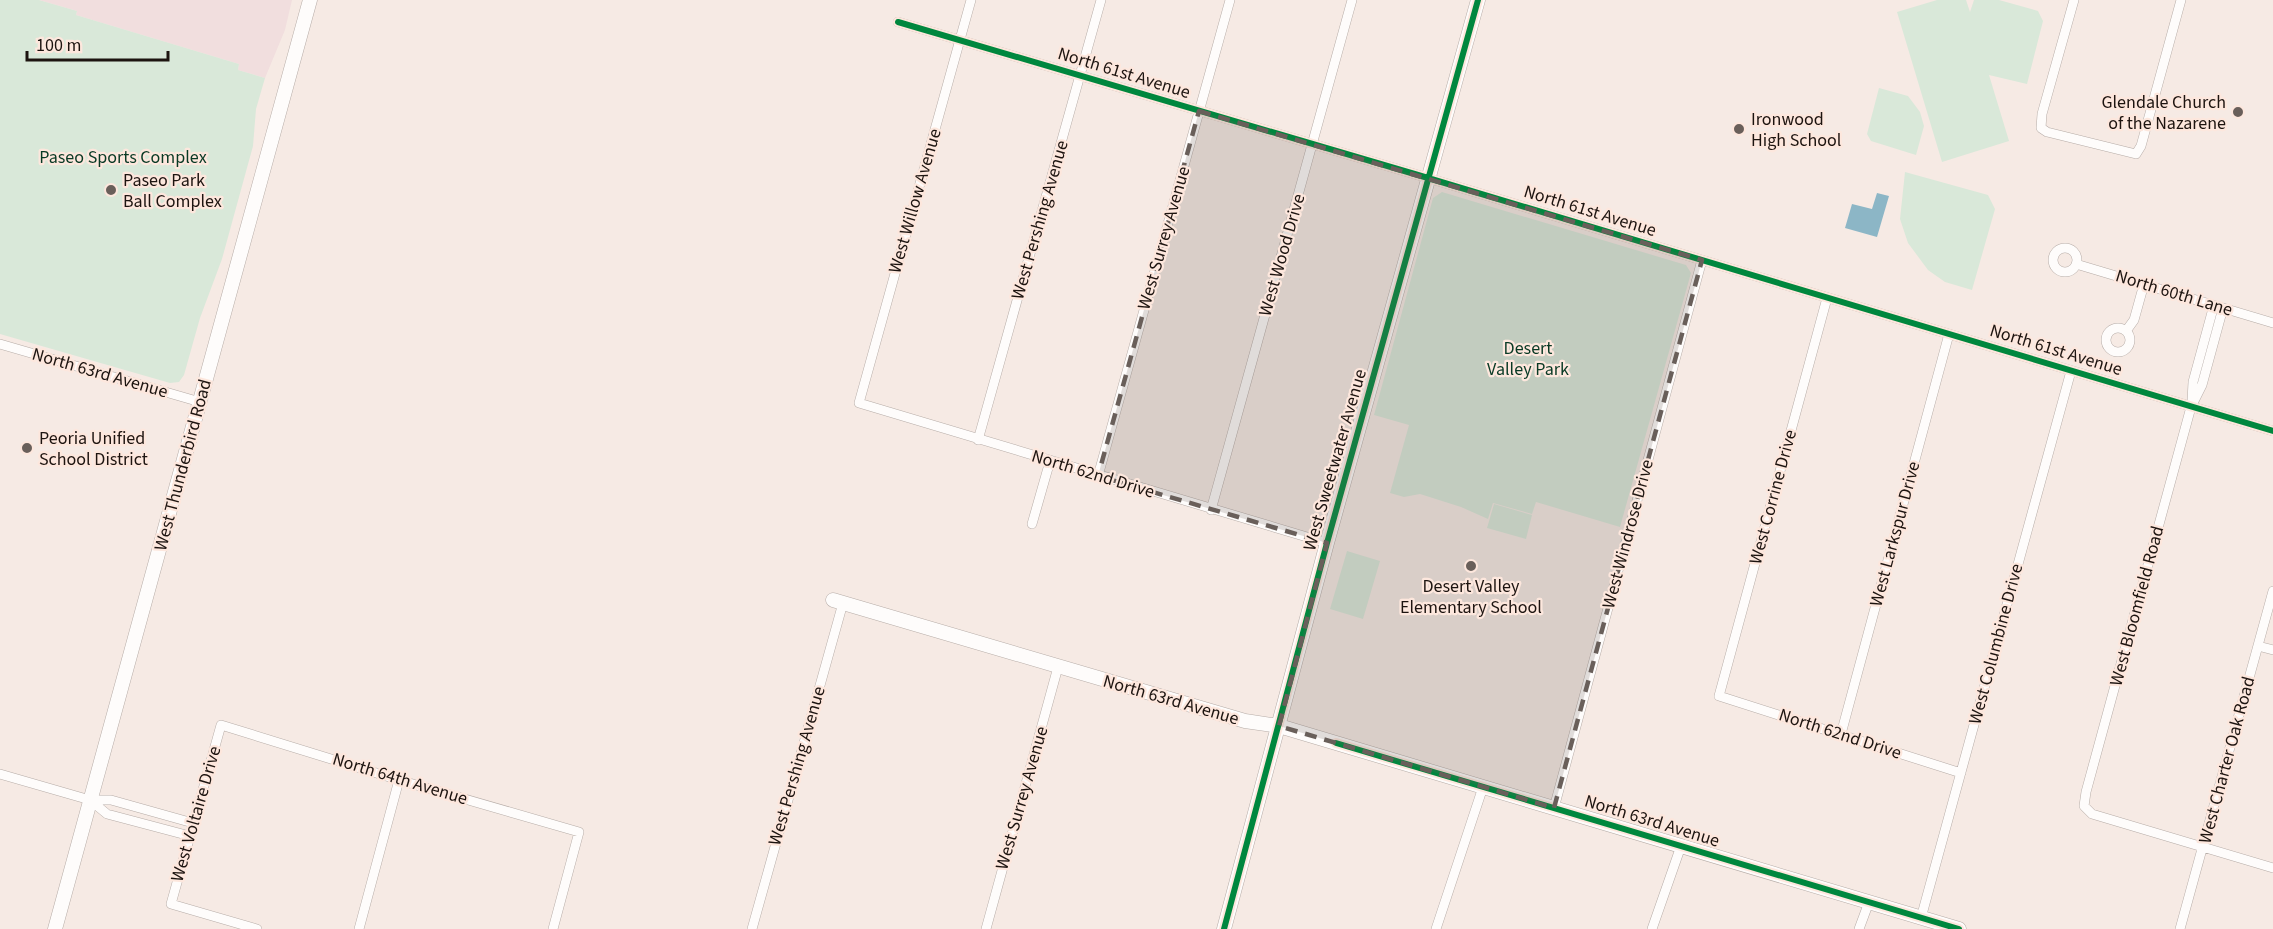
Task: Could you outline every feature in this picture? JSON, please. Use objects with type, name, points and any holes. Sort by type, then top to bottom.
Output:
[{"type":"street","name":"West Thunderbird Road","points":[[55,929],[310,0]]},
{"type":"street","name":"West Willow Avenue","points":[[859,403],[972,0]]},
{"type":"street","name":"West Pershing Avenue","points":[[978,440],[1101,0]]},
{"type":"street","name":"West Surrey Avenue","points":[[1098,476],[1230,0]]},
{"type":"street","name":"West Wood Drive","points":[[1210,510],[1352,0]]},
{"type":"street","name":"West Sweetwater Avenue","points":[[1224,929],[1327,543],[1478,0]]},
{"type":"street","points":[[2074,0],[2042,114],[2041,128],[2047,132],[2136,154],[2141,146],[2181,0]]},
{"type":"street","name":"North 61st Avenue","points":[[898,22],[1429,178],[2273,431]]},
{"type":"street","name":"West Windrose Drive","points":[[1554,808],[1702,260]]},
{"type":"street","name":"North 60th Lane","points":[[2076,264],[2273,323]]},
{"type":"street","points":[[2126,331],[2134,320],[2144,284]]},
{"type":"street","name":"West Corrine Drive","points":[[1719,696],[1827,298]]},
{"type":"street","name":"West Bloomfield Road","points":[[2203,847],[2092,814],[2084,806],[2192,407],[2193,382],[2218,307]]},
{"type":"street","name":"West Larkspur Drive","points":[[1841,734],[1949,334]]},
{"type":"street","name":"North 63rd Avenue","points":[[0,344],[200,402]]},
{"type":"street","name":"West Columbine Drive","points":[[1921,918],[2071,370]]},
{"type":"street","name":"North 62nd Drive","points":[[859,403],[1210,510],[1327,543]]},
{"type":"street","points":[[1032,524],[1050,461]]},
{"type":"street","name":"West Charter Oak Road","points":[[2180,929],[2273,591]]},
{"type":"street","name":"North 63rd Avenue","points":[[838,602],[1245,721],[1279,726],[1959,929]]},
{"type":"street","name":"West Pershing Avenue","points":[[752,929],[838,602]]},
{"type":"street","points":[[2258,646],[2273,651]]},
{"type":"street","name":"West Surrey Avenue","points":[[986,929],[1058,667]]},
{"type":"street","name":"North 62nd Drive","points":[[1719,696],[1961,773]]},
{"type":"street","name":"North 64th Avenue","points":[[221,725],[579,832],[553,929]]},
{"type":"street","name":"West Voltaire Drive","points":[[221,725],[171,904],[257,929]]},
{"type":"street","points":[[0,774],[90,800],[111,800],[193,824]]},
{"type":"street","points":[[359,929],[399,780]]},
{"type":"street","points":[[1436,929],[1483,787]]},
{"type":"street","points":[[90,800],[107,814],[190,836]]},
{"type":"street","points":[[147,824],[151,811]]},
{"type":"street","points":[[1652,929],[1681,846]]},
{"type":"street","points":[[2203,847],[2273,868]]},
{"type":"street","points":[[1859,929],[1869,902]]},
{"type":"highlighted area","points":[[1199,111],[1702,260],[1554,808],[1279,726],[1327,543],[1098,476]]},
{"type":"shaded area","points":[[39,0],[292,0],[285,30],[265,78],[238,70],[239,64],[76,15],[77,11]]},
{"type":"green space","name":"Paseo Park Ball Complex","points":[[0,0],[39,0],[77,11],[76,15],[239,64],[238,70],[265,78],[256,109],[253,146],[222,259],[200,318],[184,375],[179,382],[170,383],[0,334]]},
{"type":"green space","points":[[1937,0],[1966,0],[1970,12],[1974,0],[1999,0],[2038,11],[2043,21],[2027,84],[1989,75],[2009,141],[1942,162],[1897,12]]},
{"type":"green space","points":[[1879,88],[1908,96],[1920,112],[1924,126],[1916,155],[1871,141],[1867,134]]},
{"type":"green space","points":[[1905,172],[1988,195],[1995,209],[1972,290],[1945,282],[1928,270],[1908,243],[1900,219]]},
{"type":"green space","name":"Desert Valley Park","points":[[1442,192],[1686,265],[1691,273],[1620,527],[1536,502],[1532,514],[1493,503],[1488,519],[1461,507],[1420,494],[1404,497],[1390,493],[1409,425],[1374,415],[1433,198]]},
{"type":"green space","points":[[1494,504],[1532,515],[1526,539],[1487,528]]},
{"type":"green space","points":[[1347,551],[1380,561],[1363,619],[1330,609]]},
{"type":"water","points":[[1877,193],[1889,196],[1877,237],[1845,228],[1852,204],[1872,209]]},
{"type":"cycle path","points":[[1224,929],[1327,543],[1478,0]]},
{"type":"cycle path","points":[[898,22],[2273,431]]},
{"type":"cycle path","points":[[1336,743],[1959,929]]},
{"type":"place","name":"Glendale Church of the Nazarene","points":[[2238,112]]},
{"type":"place","name":"Ironwood High School","points":[[1739,129]]},
{"type":"place","name":"Paseo Park Ball Complex","points":[[111,190]]},
{"type":"place","name":"Peoria Unified School District","points":[[27,448]]},
{"type":"place","name":"Desert Valley Elementary School","points":[[1471,566]]},
{"type":"park label","name":"Paseo Sports Complex","points":[[123,157]]}]
